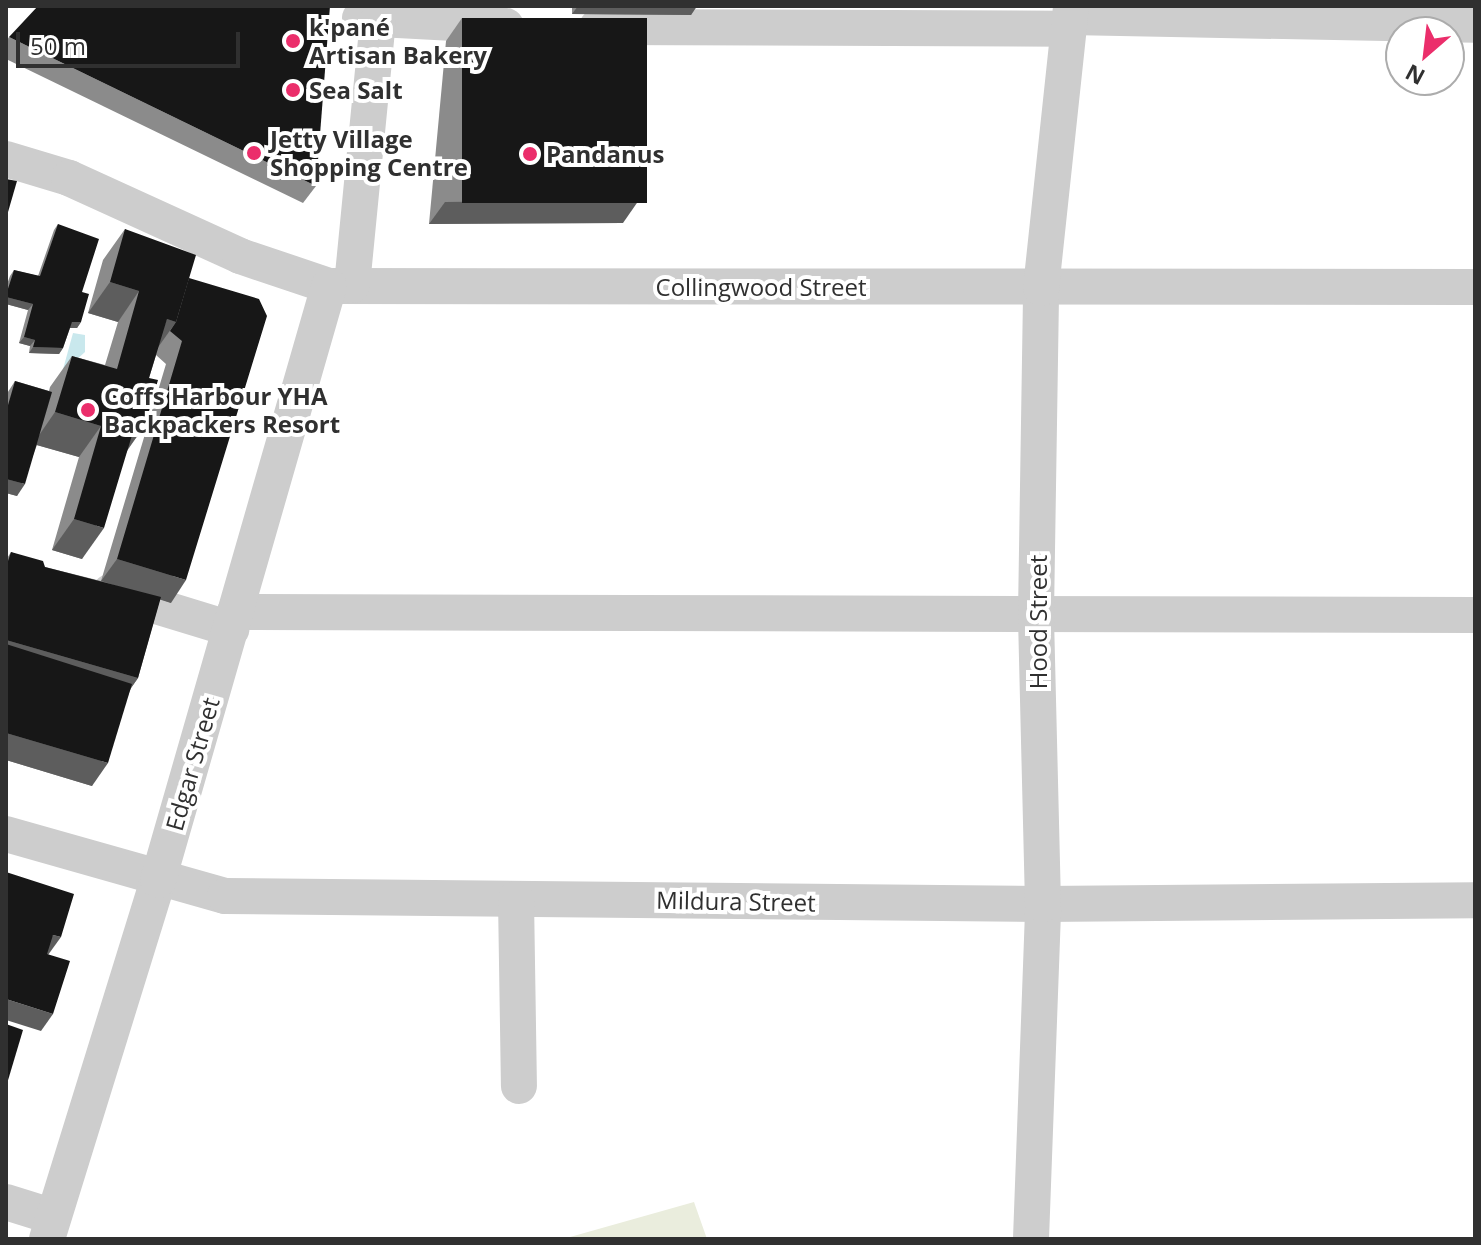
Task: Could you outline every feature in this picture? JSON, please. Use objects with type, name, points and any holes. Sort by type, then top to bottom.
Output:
[{"type":"street","points":[[1070,17],[1475,25]]},
{"type":"street","name":"Edgar Street","points":[[49,1227],[158,880],[233,620],[341,285],[369,19],[553,26],[1070,17]]},
{"type":"street","name":"Hood Street","points":[[1031,1239],[1043,904],[1036,614],[1041,288],[1070,17]]},
{"type":"street","name":"Collingwood Street","points":[[6,132],[69,178]]},
{"type":"street","name":"Collingwood Street","points":[[6,159],[69,178],[240,256],[341,285],[1475,287]]},
{"type":"street","points":[[81,583],[233,620],[1036,614],[1475,615]]},
{"type":"street","name":"Mildura Street","points":[[6,834],[158,880],[225,896],[1043,904],[1475,900]]},
{"type":"street","points":[[516,899],[519,1086]]},
{"type":"street","points":[[6,1202],[49,1227]]},
{"type":"green space","points":[[694,1202],[707,1239],[563,1239]]},
{"type":"water","points":[[73,333],[85,335],[85,352],[62,373]]},
{"type":"building","name":"Jetty Village Shopping Centre","points":[[38,6],[330,6],[316,186],[9,37]]},
{"type":"building","name":"Pandanus","points":[[462,18],[647,18],[647,203],[462,203]]},
{"type":"building","points":[[6,179],[17,181],[6,219]]},
{"type":"building","points":[[58,224],[99,239],[82,292],[89,294],[81,322],[72,322],[63,348],[33,347],[35,340],[24,337],[33,304],[6,295],[14,270],[40,276]]},
{"type":"building","points":[[125,229],[196,255],[176,322],[167,319],[149,378],[158,380],[145,425],[136,422],[104,528],[74,519],[101,426],[55,412],[72,356],[117,369],[139,291],[110,282]]},
{"type":"building","points":[[189,278],[259,299],[267,316],[186,580],[117,559],[182,341],[170,331],[176,322]]},
{"type":"building","points":[[15,381],[52,392],[25,484],[6,479],[6,412]]},
{"type":"building","points":[[11,552],[43,561],[45,567],[161,597],[138,678],[6,640],[6,567]]},
{"type":"building","points":[[6,644],[132,684],[108,763],[6,733]]},
{"type":"building","points":[[6,872],[74,894],[61,937],[53,935],[47,954],[70,961],[53,1014],[6,999]]},
{"type":"building","points":[[6,1024],[23,1030],[6,1087]]},
{"type":"place","name":"k'pané Artisan Bakery","points":[[293,41]]},
{"type":"place","name":"Sea Salt","points":[[293,90]]},
{"type":"place","name":"Jetty Village Shopping Centre","points":[[254,153]]},
{"type":"place","name":"Pandanus","points":[[530,154]]},
{"type":"place","name":"Coffs Harbour YHA Backpackers Resort","points":[[88,410]]}]
